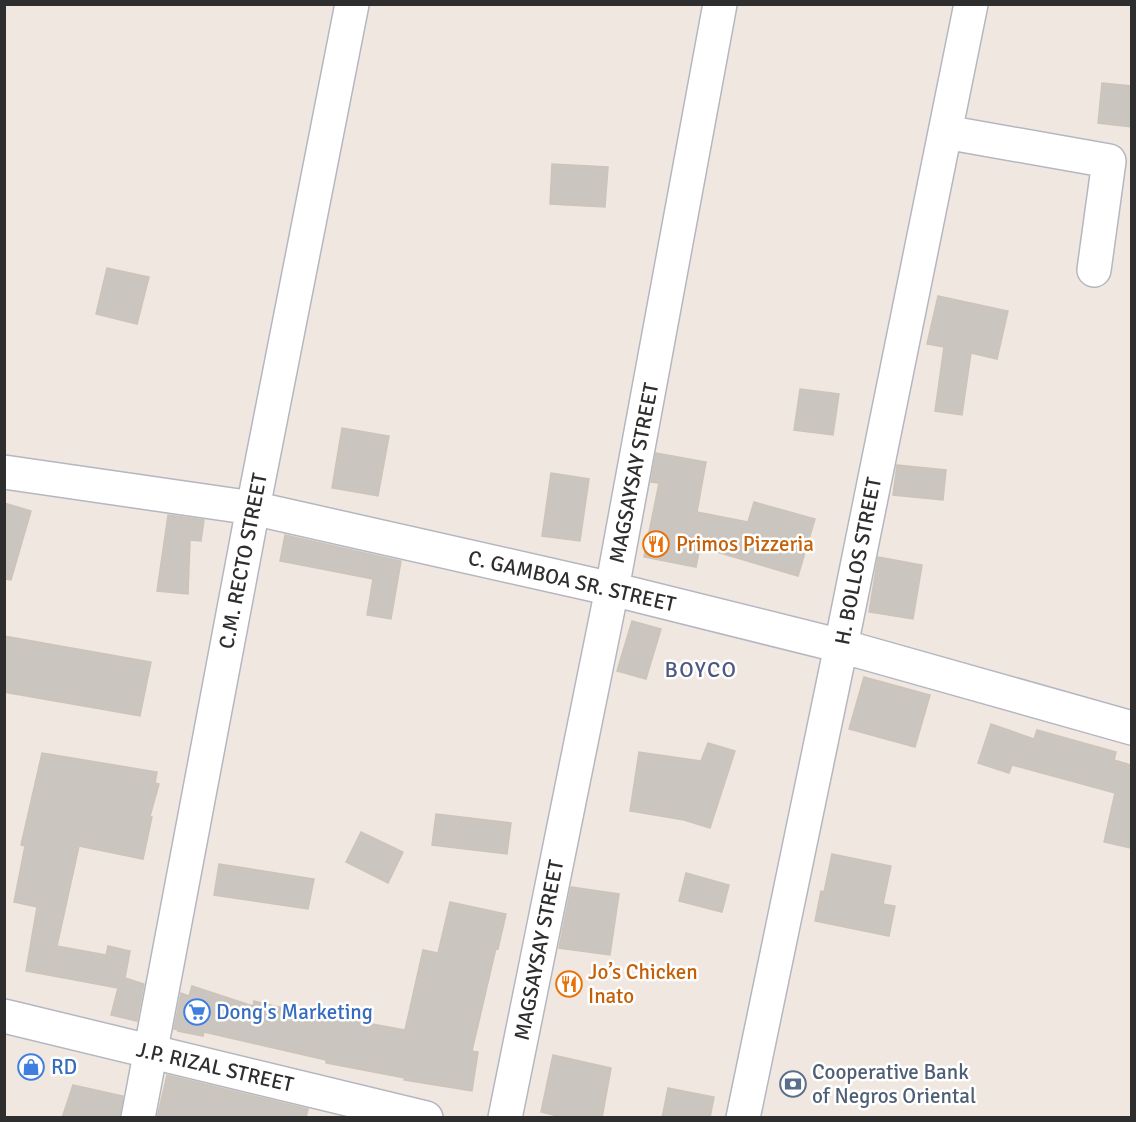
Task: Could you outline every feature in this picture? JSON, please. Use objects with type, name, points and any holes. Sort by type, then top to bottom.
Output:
[{"type":"street","name":"C.M. RECTO STREET","points":[[138,1118],[253,508],[352,4]]},
{"type":"street","name":"MAGSAYSAY STREET","points":[[505,1118],[612,589],[720,4]]},
{"type":"street","name":"H. BOLLOS STREET","points":[[743,1118],[971,4]]},
{"type":"street","points":[[945,132],[1109,160],[1094,270]]},
{"type":"street","name":"C. GAMBOA SR. STREET","points":[[4,472],[253,508],[612,589],[841,646],[1131,728]]},
{"type":"street","name":"J.P. RIZAL STREET","points":[[4,1016],[426,1118]]},
{"type":"building","points":[[1102,83],[1131,86],[1131,127],[1098,123]]},
{"type":"building","points":[[552,164],[608,167],[605,207],[550,204]]},
{"type":"building","points":[[107,268],[149,277],[137,324],[96,314]]},
{"type":"building","points":[[938,296],[1008,311],[997,359],[971,353],[962,415],[935,411],[944,347],[927,344]]},
{"type":"building","points":[[800,389],[839,394],[833,435],[794,430]]},
{"type":"building","points":[[342,428],[389,436],[378,496],[332,488]]},
{"type":"building","points":[[656,453],[706,462],[697,512],[748,522],[754,502],[815,519],[798,576],[700,547],[696,567],[644,557],[659,483],[651,482]]},
{"type":"building","points":[[897,465],[946,470],[943,500],[893,495]]},
{"type":"building","points":[[551,473],[589,479],[580,541],[542,536]]},
{"type":"building","points":[[4,503],[31,511],[11,580],[4,579]]},
{"type":"building","points":[[168,515],[204,520],[201,541],[190,540],[188,594],[157,591]]},
{"type":"building","points":[[285,535],[401,561],[391,619],[367,615],[373,579],[280,561]]},
{"type":"building","points":[[878,557],[922,565],[913,619],[869,612]]},
{"type":"building","points":[[632,621],[661,629],[646,679],[617,671]]},
{"type":"building","points":[[4,636],[151,662],[140,716],[4,692]]},
{"type":"building","points":[[864,677],[930,695],[915,747],[849,729]]},
{"type":"building","points":[[991,724],[1034,739],[1037,730],[1116,752],[1114,760],[1131,765],[1131,848],[1104,842],[1115,793],[1012,765],[1009,773],[978,763]]},
{"type":"building","points":[[708,743],[735,751],[710,828],[684,820],[630,811],[639,752],[701,761]]},
{"type":"building","points":[[42,753],[157,772],[155,783],[159,784],[150,816],[152,817],[143,859],[79,846],[57,946],[106,955],[108,946],[130,951],[125,978],[144,984],[137,1021],[111,1015],[118,988],[26,971],[37,907],[14,902],[25,846],[21,845]]},
{"type":"building","points":[[436,814],[511,823],[507,854],[432,845]]},
{"type":"building","points":[[361,832],[403,852],[388,883],[346,862]]},
{"type":"building","points":[[832,854],[891,866],[883,904],[895,906],[889,936],[815,921]]},
{"type":"building","points":[[219,864],[314,879],[308,909],[214,895]]},
{"type":"building","points":[[686,873],[729,885],[722,912],[679,901]]},
{"type":"building","points":[[571,887],[619,894],[610,955],[559,948]]},
{"type":"building","points":[[450,902],[506,914],[472,1051],[478,1052],[472,1091],[404,1080],[405,1078],[326,1063],[326,1060],[204,1032],[203,1036],[174,1029],[181,993],[189,996],[192,986],[253,1006],[254,1001],[333,1020],[334,1017],[405,1030],[423,950],[438,953]]},
{"type":"building","points":[[553,1055],[611,1068],[602,1118],[565,1118],[541,1112]]},
{"type":"building","points":[[167,1075],[308,1109],[306,1118],[157,1118]]},
{"type":"building","points":[[73,1085],[123,1096],[120,1118],[62,1118]]},
{"type":"building","points":[[668,1088],[714,1097],[710,1118],[662,1118]]},
{"type":"place","name":"Primos Pizzeria","points":[[656,544]]},
{"type":"place","name":"Jo’s Chicken Inato","points":[[569,984]]},
{"type":"place","name":"Dong's Marketing","points":[[197,1012]]},
{"type":"place","name":"RD","points":[[31,1067]]},
{"type":"place","name":"Cooperative Bank of Negros Oriental","points":[[793,1084]]},
{"type":"district","name":"BOYCO","points":[[701,669]]}]
